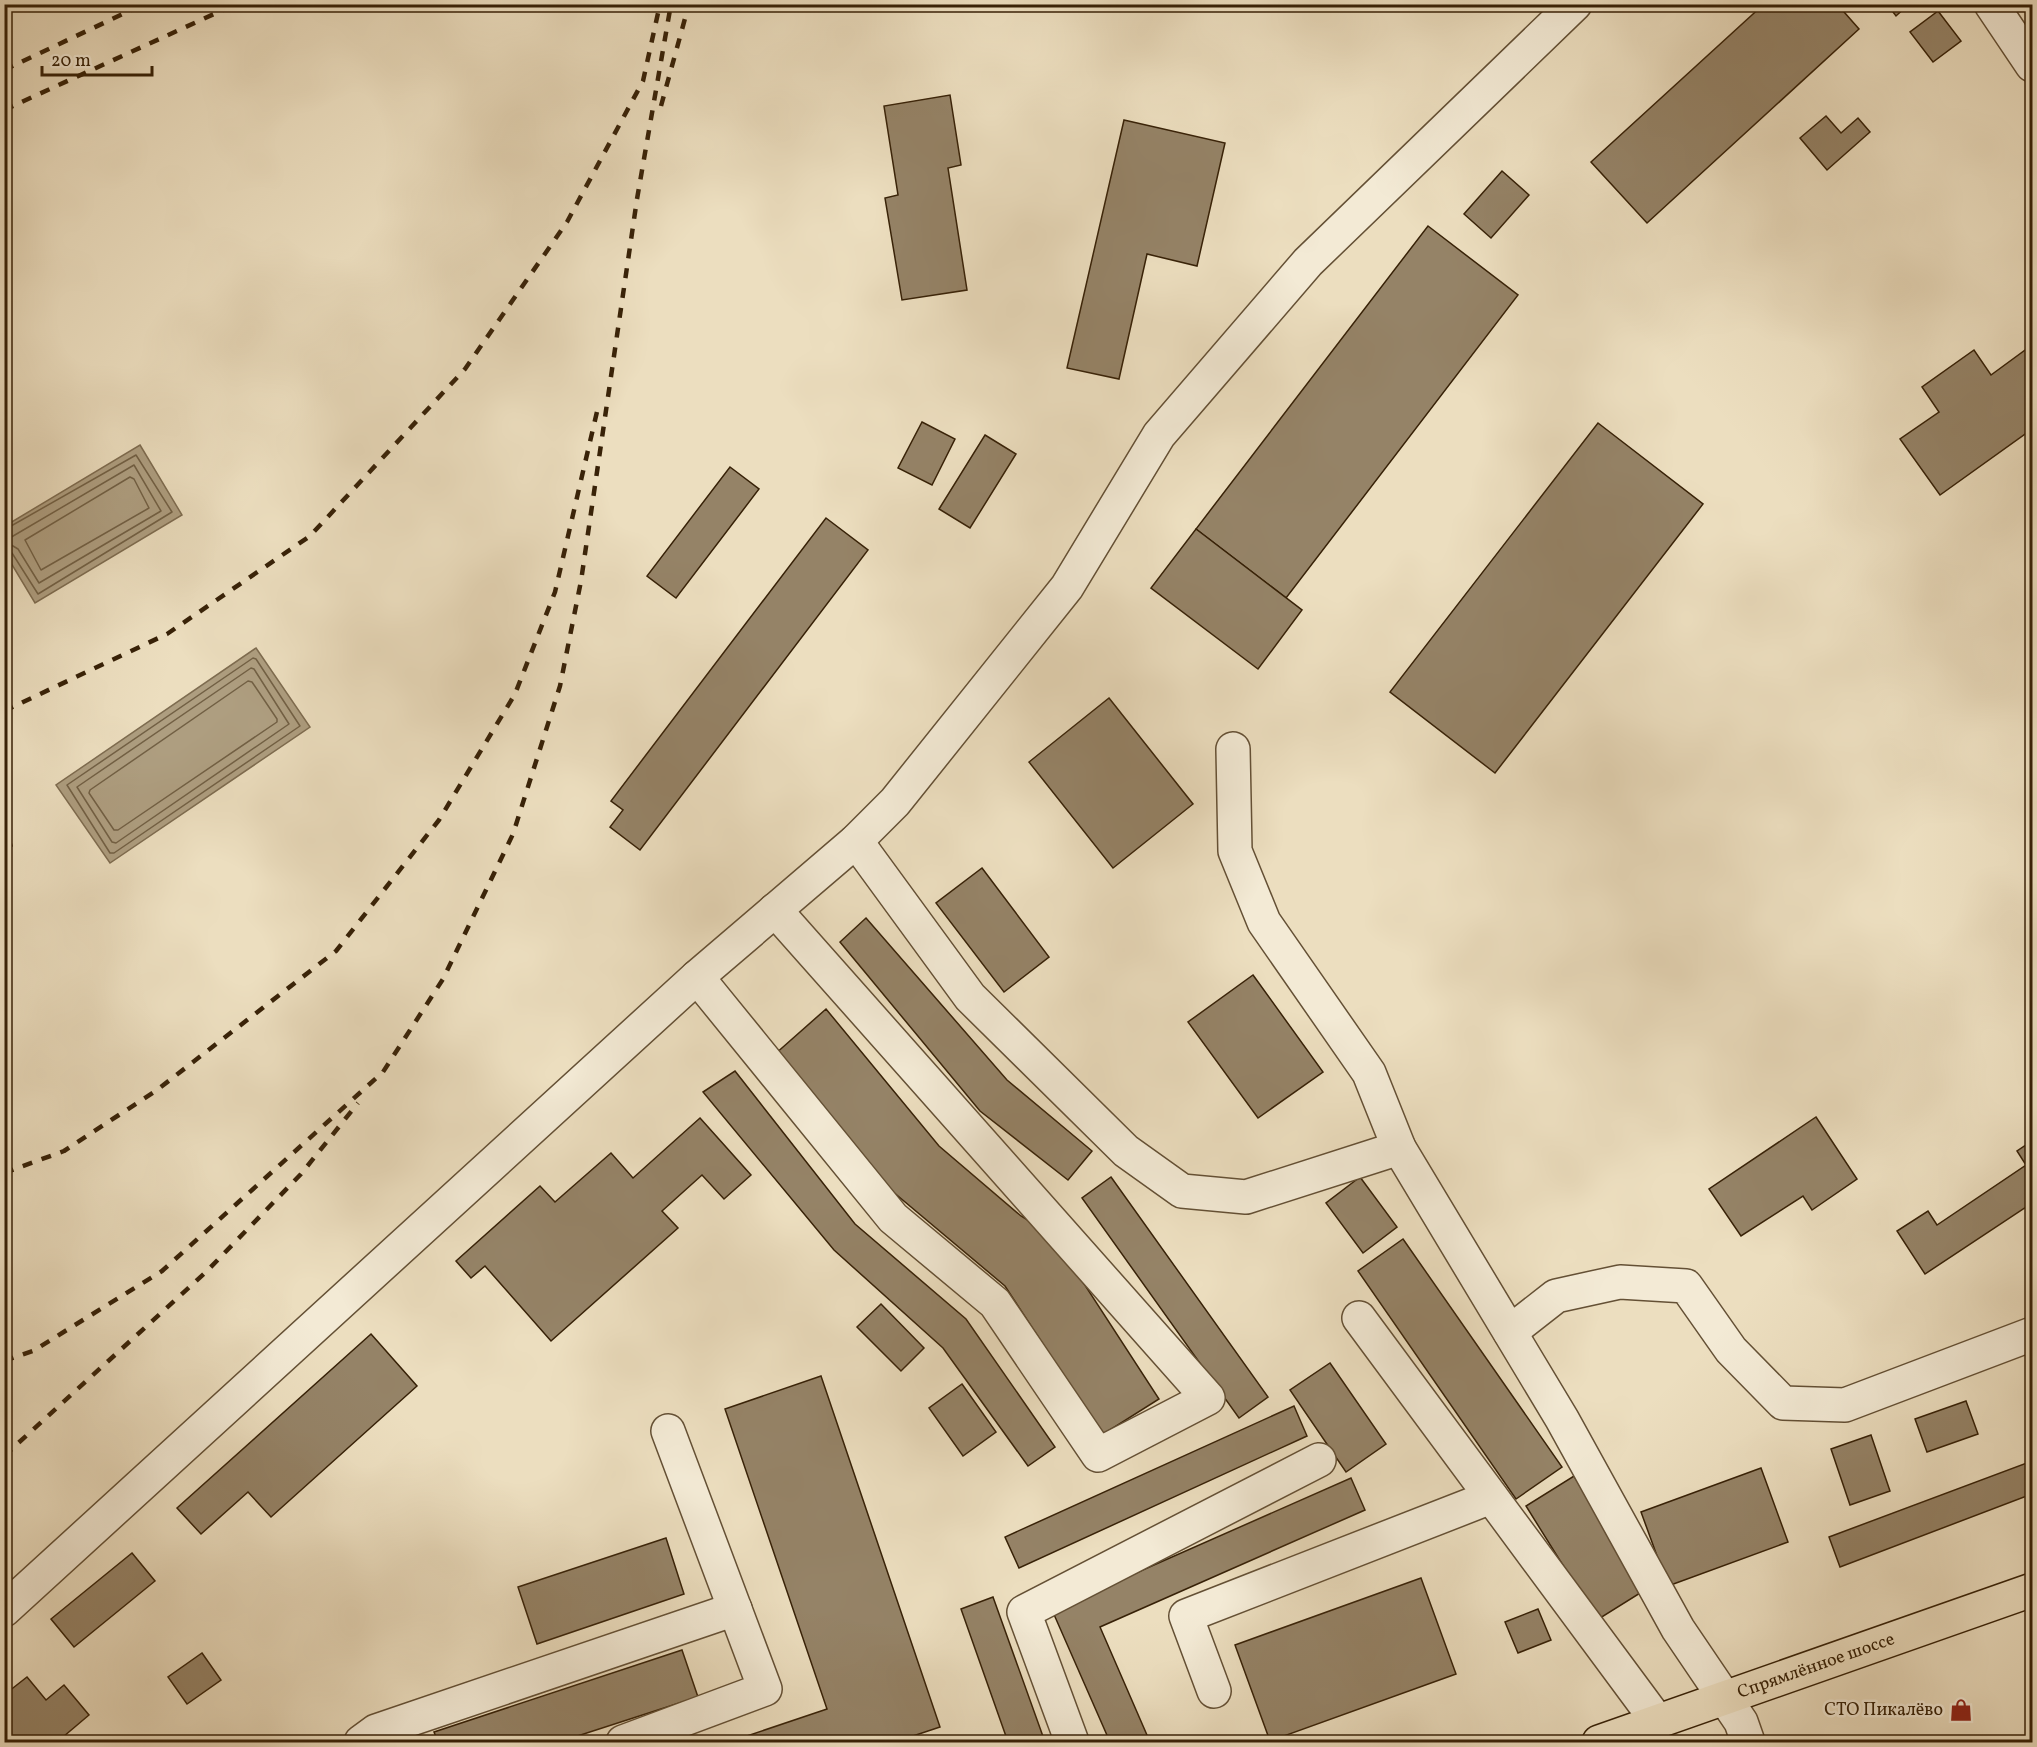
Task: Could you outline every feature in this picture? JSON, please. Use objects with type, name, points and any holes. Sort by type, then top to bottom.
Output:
[{"type":"main road","name":"Спрямлённое шоссе","points":[[1599,1743],[2032,1590]]},
{"type":"street","points":[[4,1610],[696,977],[856,841],[894,802],[1067,587],[1159,435],[1308,262],[1575,4]]},
{"type":"street","points":[[1991,4],[2032,65]]},
{"type":"street","points":[[1233,749],[1235,851],[1264,922],[1369,1073],[1399,1148],[1562,1419],[1678,1629],[1741,1722],[1748,1743]]},
{"type":"street","points":[[856,841],[970,997],[1126,1151],[1182,1191],[1246,1197],[1399,1148]]},
{"type":"street","points":[[696,977],[893,1218],[995,1303],[1098,1455],[1208,1398],[775,910]]},
{"type":"street","points":[[1510,1332],[1556,1296],[1620,1282],[1686,1286],[1731,1350],[1783,1402],[1845,1405],[2032,1335]]},
{"type":"street","points":[[1359,1318],[1658,1722]]},
{"type":"street","points":[[623,1743],[765,1689],[668,1431]]},
{"type":"street","points":[[1072,1743],[1024,1612],[1319,1460]]},
{"type":"street","points":[[1214,1690],[1186,1616],[1491,1497]]},
{"type":"street","points":[[372,1739],[735,1609]]},
{"type":"water","points":[[140,445],[182,515],[35,603],[5,553],[5,526]]},
{"type":"water","points":[[256,648],[310,727],[110,863],[56,785]]},
{"type":"building","points":[[1764,4],[1837,4],[1859,29],[1647,223],[1591,162]]},
{"type":"building","points":[[1887,4],[1909,4],[1896,16]]},
{"type":"building","points":[[1938,11],[1961,41],[1933,62],[1910,32]]},
{"type":"building","points":[[950,95],[961,165],[948,168],[967,290],[902,300],[885,198],[898,195],[884,106]]},
{"type":"building","points":[[1826,116],[1841,133],[1858,118],[1870,132],[1827,170],[1800,138]]},
{"type":"building","points":[[1124,120],[1225,143],[1197,266],[1147,254],[1119,379],[1067,368]]},
{"type":"building","points":[[1502,171],[1529,195],[1491,238],[1464,214]]},
{"type":"building","points":[[1428,226],[1518,295],[1286,598],[1196,529]]},
{"type":"building","points":[[2032,345],[2032,429],[1940,495],[1900,439],[1939,412],[1922,387],[1974,350],[1991,375]]},
{"type":"building","points":[[922,422],[955,439],[932,485],[898,468]]},
{"type":"building","points":[[1598,423],[1703,504],[1495,773],[1390,692]]},
{"type":"building","points":[[985,435],[1016,454],[970,528],[939,509]]},
{"type":"building","points":[[730,467],[759,489],[676,598],[647,576]]},
{"type":"building","points":[[826,518],[868,550],[640,850],[610,827],[623,810],[611,801]]},
{"type":"building","points":[[1196,529],[1302,610],[1258,669],[1151,588]]},
{"type":"building","points":[[1109,698],[1193,804],[1113,868],[1029,762]]},
{"type":"building","points":[[4,813],[12,846],[4,848]]},
{"type":"building","points":[[982,868],[1049,957],[1004,992],[936,903]]},
{"type":"building","points":[[866,918],[1007,1080],[1092,1151],[1068,1180],[980,1111],[840,942]]},
{"type":"building","points":[[1253,975],[1323,1072],[1258,1118],[1188,1022]]},
{"type":"building","points":[[826,1009],[939,1146],[1021,1216],[1053,1236],[1159,1399],[1102,1435],[1005,1286],[892,1191],[774,1055]]},
{"type":"building","points":[[735,1071],[855,1224],[966,1319],[1055,1447],[1028,1466],[943,1348],[834,1250],[703,1092]]},
{"type":"building","points":[[1816,1117],[1857,1179],[1812,1210],[1803,1196],[1741,1236],[1709,1189]]},
{"type":"building","points":[[700,1118],[751,1175],[724,1199],[702,1175],[662,1211],[678,1228],[551,1341],[485,1266],[471,1278],[456,1261],[540,1186],[555,1202],[611,1153],[633,1178]]},
{"type":"building","points":[[2032,1141],[2032,1203],[1925,1274],[1897,1231],[1928,1211],[1937,1225],[2026,1165],[2017,1151]]},
{"type":"building","points":[[1111,1177],[1268,1397],[1239,1418],[1082,1198]]},
{"type":"building","points":[[1360,1177],[1397,1227],[1363,1253],[1326,1203]]},
{"type":"building","points":[[1403,1239],[1562,1467],[1516,1499],[1358,1271]]},
{"type":"building","points":[[881,1304],[924,1348],[901,1371],[857,1327]]},
{"type":"building","points":[[371,1334],[417,1386],[271,1517],[248,1492],[201,1534],[177,1508]]},
{"type":"building","points":[[1330,1363],[1386,1444],[1346,1472],[1290,1390]]},
{"type":"building","points":[[821,1376],[940,1727],[895,1742],[729,1742],[827,1709],[725,1409]]},
{"type":"building","points":[[962,1384],[996,1432],[963,1456],[929,1408]]},
{"type":"building","points":[[1966,1401],[1978,1434],[1927,1452],[1915,1419]]},
{"type":"building","points":[[1294,1406],[1307,1436],[1019,1568],[1005,1537]]},
{"type":"building","points":[[1871,1435],[1890,1491],[1850,1505],[1831,1449]]},
{"type":"building","points":[[2032,1461],[2032,1494],[1840,1567],[1829,1537]]},
{"type":"building","points":[[1761,1468],[1788,1542],[1668,1586],[1641,1512]]},
{"type":"building","points":[[1574,1476],[1645,1590],[1597,1620],[1526,1506]]},
{"type":"building","points":[[1351,1478],[1365,1510],[1100,1627],[1150,1742],[1110,1742],[1052,1610]]},
{"type":"building","points":[[666,1538],[684,1594],[537,1644],[518,1587]]},
{"type":"building","points":[[132,1553],[155,1581],[74,1647],[51,1619]]},
{"type":"building","points":[[1421,1578],[1456,1674],[1270,1741],[1235,1645]]},
{"type":"building","points":[[993,1597],[1045,1742],[1008,1742],[961,1609]]},
{"type":"building","points":[[1538,1609],[1551,1640],[1518,1653],[1505,1622]]},
{"type":"building","points":[[682,1650],[698,1697],[559,1742],[438,1742],[434,1732]]},
{"type":"building","points":[[202,1653],[221,1680],[187,1704],[168,1677]]},
{"type":"building","points":[[27,1677],[46,1700],[64,1685],[89,1715],[57,1742],[4,1742],[4,1695]]},
{"type":"railway","points":[[4,70],[144,4]]},
{"type":"railway","points":[[4,110],[236,4]]},
{"type":"railway","points":[[4,711],[167,634],[310,536],[465,369],[567,222],[643,81],[660,4]]},
{"type":"railway","points":[[4,1361],[33,1351],[162,1271],[383,1072],[443,979],[513,834],[560,686],[581,581],[637,199],[671,4]]},
{"type":"railway","points":[[661,106],[689,4]]},
{"type":"railway","points":[[4,1173],[64,1151],[157,1090],[336,951],[439,820],[515,694],[555,592],[599,403]]},
{"type":"railway","points":[[4,1456],[206,1272],[301,1174],[358,1103]]},
{"type":"place","name":"СТО Пикалёво","points":[[1961,1710]]}]
